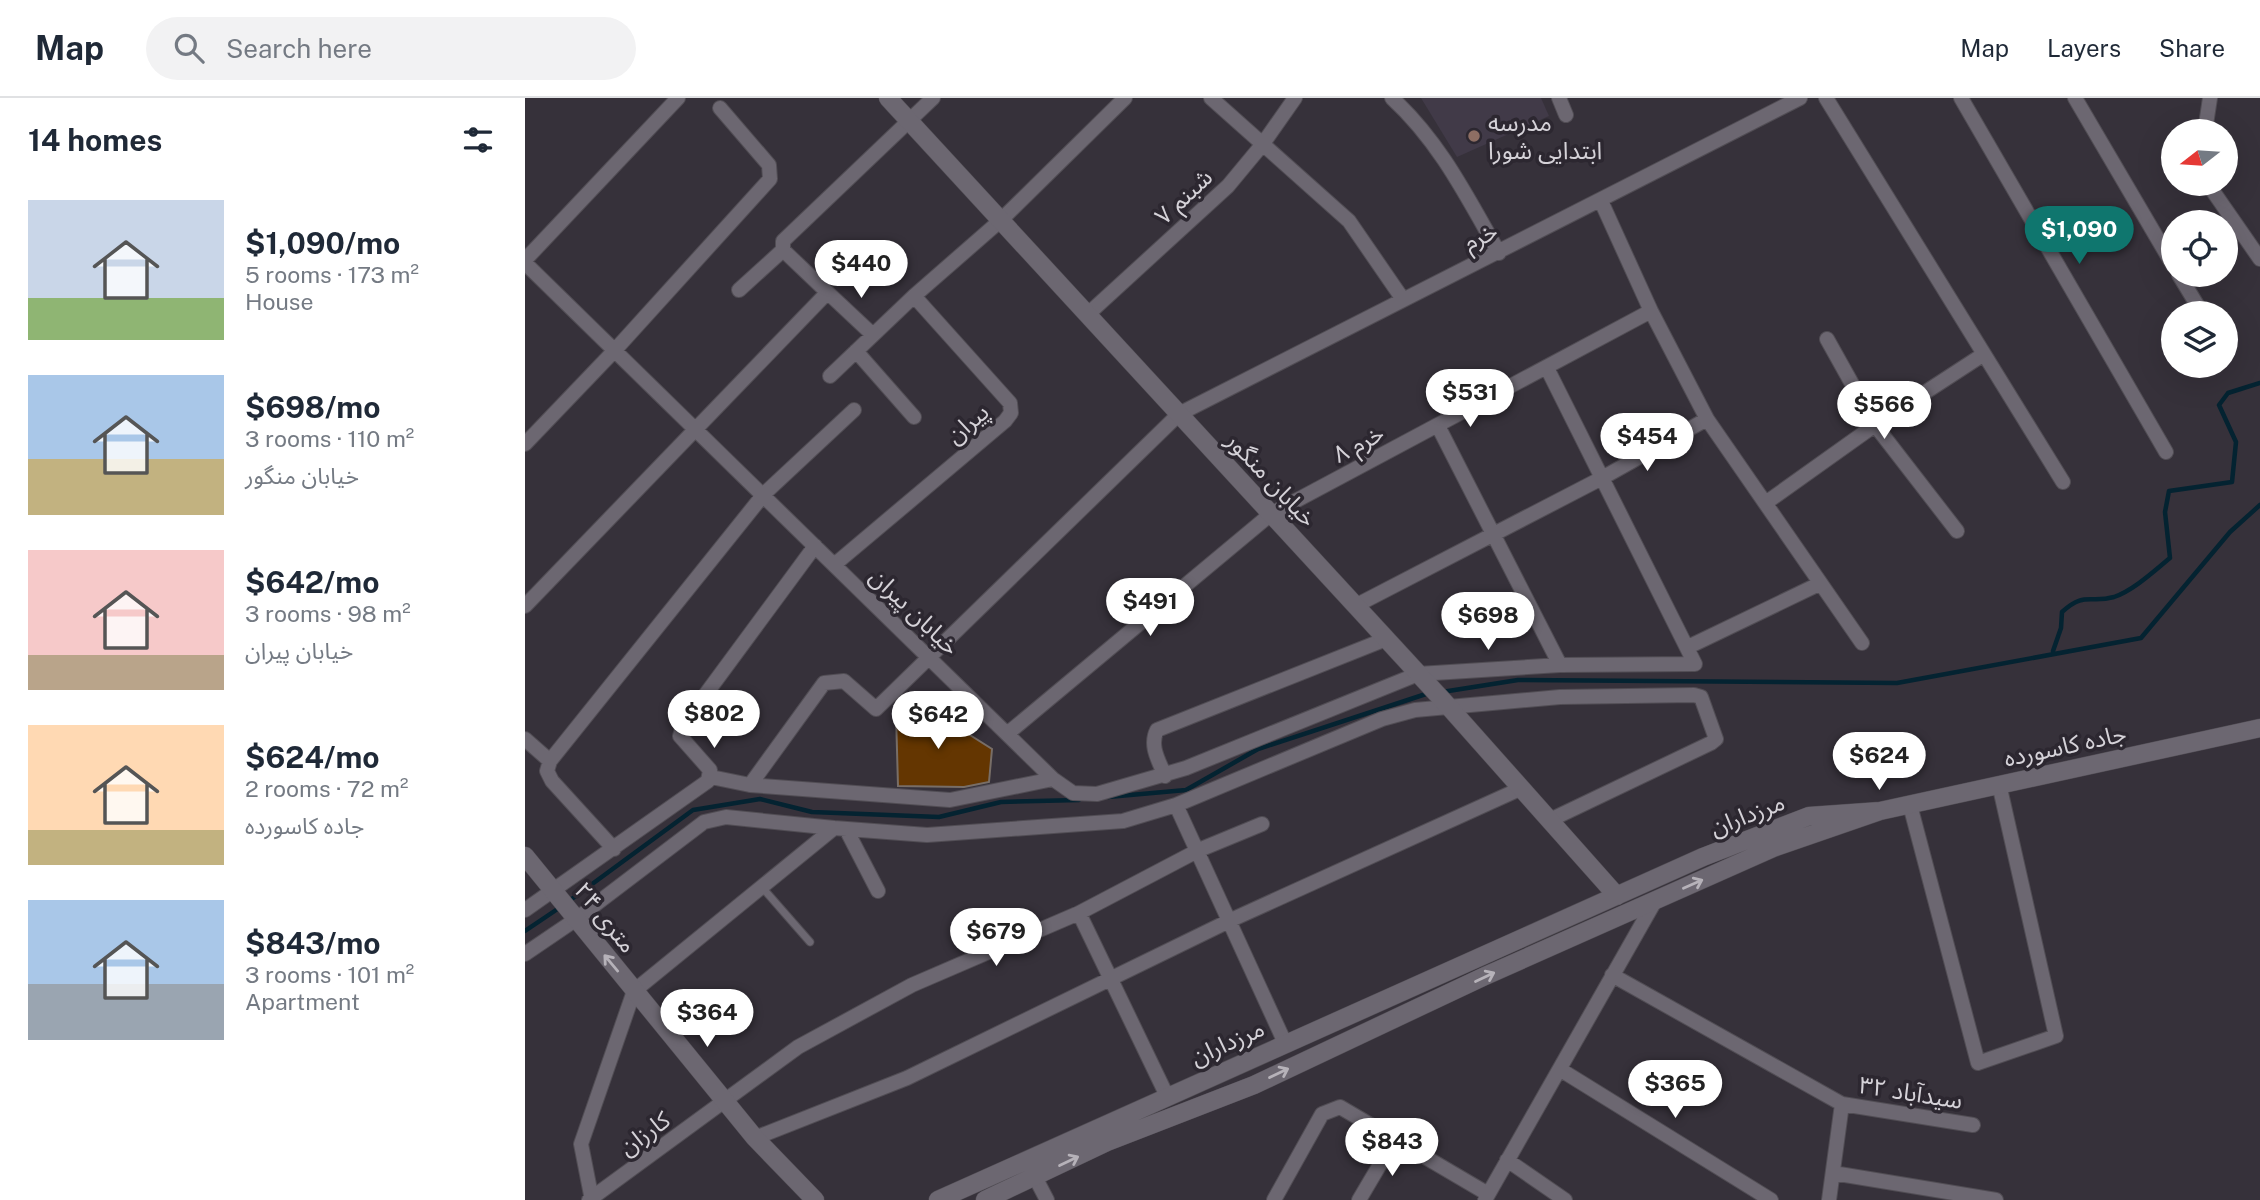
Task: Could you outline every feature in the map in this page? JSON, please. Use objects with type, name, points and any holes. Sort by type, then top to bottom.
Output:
[{"type":"street","points":[[525,261],[678,98]]},
{"type":"street","name":"خیابان منگور","points":[[888,98],[1449,707],[1617,895]]},
{"type":"street","points":[[873,335],[783,250],[783,241],[933,98]]},
{"type":"street","points":[[830,376],[914,296],[1001,220],[1125,98]]},
{"type":"street","points":[[1211,98],[1349,221],[1402,298]]},
{"type":"street","name":"شبنم ۷","points":[[1087,315],[1228,186],[1262,145],[1295,98]]},
{"type":"street","points":[[1392,98],[1420,124],[1450,167],[1499,253]]},
{"type":"street","points":[[1559,98],[1566,115]]},
{"type":"street","name":"خرم","points":[[750,785],[824,683],[844,681],[876,709],[1179,414],[1402,298],[1499,253],[1800,98]]},
{"type":"street","points":[[1826,98],[2063,482]]},
{"type":"street","points":[[1961,98],[2166,452]]},
{"type":"street","points":[[2075,98],[2161,245]]},
{"type":"street","points":[[2207,119],[2210,98]]},
{"type":"street","points":[[525,444],[615,350],[770,179],[769,165],[720,108]]},
{"type":"street","points":[[2216,196],[2260,259]]},
{"type":"street","points":[[1601,201],[1651,311],[1707,419],[1767,502],[1819,584],[1862,643]]},
{"type":"street","points":[[739,290],[783,250]]},
{"type":"street","name":"خیابان پیران","points":[[525,261],[1053,779],[1073,793],[1084,795],[1165,776],[1418,674],[1560,666],[1695,664],[1688,647]]},
{"type":"street","points":[[525,606],[826,294],[825,290]]},
{"type":"street","name":"پیران","points":[[834,565],[1005,421],[1011,413],[1010,403],[914,296]]},
{"type":"street","name":"خرم ۸","points":[[1007,734],[1271,514],[1651,311]]},
{"type":"street","points":[[1827,339],[1875,425],[1957,531]]},
{"type":"street","points":[[856,351],[914,417]]},
{"type":"street","points":[[1767,502],[1875,425],[1984,354]]},
{"type":"street","points":[[1546,368],[1688,647],[1819,584]]},
{"type":"street","points":[[614,849],[552,781],[547,771],[550,761],[764,494],[855,410]]},
{"type":"street","points":[[1355,606],[1602,478],[1707,419]]},
{"type":"street","points":[[1438,426],[1560,666]]},
{"type":"street","points":[[711,777],[710,770],[683,742],[680,736],[683,724],[815,546]]},
{"type":"street","points":[[1165,776],[1154,749],[1153,739],[1157,730],[1386,639]]},
{"type":"street","points":[[525,967],[528,952],[575,920],[704,822],[726,817],[927,835],[1022,826],[1103,823],[1177,806],[1382,719],[1415,710],[1560,697],[1701,697],[1715,731],[1716,738],[1711,743],[1550,820]]},
{"type":"street","name":"جاده کاسورده","points":[[1881,811],[2260,728]]},
{"type":"street","points":[[525,739],[550,761]]},
{"type":"street","points":[[525,910],[555,892],[711,777],[750,785],[950,800],[1053,779]]},
{"type":"street","points":[[1910,805],[1978,1063],[2056,1036],[1999,784]]},
{"type":"street","points":[[755,1138],[907,1078],[1231,920],[1522,788]]},
{"type":"street","points":[[1177,806],[1285,1043]]},
{"type":"street","name":"مرزداران","points":[[938,1200],[1617,895],[1808,816],[1881,811]]},
{"type":"street","name":"مرزداران","points":[[985,1200],[1107,1142],[1254,1085],[1773,848],[1881,811]]},
{"type":"street","name":"کارزان","points":[[591,1200],[798,1047],[912,985],[1079,913],[1199,850],[1262,824]]},
{"type":"street","points":[[591,1200],[581,1144],[634,991],[760,885],[840,829]]},
{"type":"street","points":[[840,829],[878,891]]},
{"type":"street","name":"۲۴ متری","points":[[525,856],[755,1138],[815,1200]]},
{"type":"street","points":[[1274,1200],[1322,1114],[1341,1107],[1486,1197],[1561,1070],[1655,901]]},
{"type":"street","points":[[1079,913],[1167,1096]]},
{"type":"street","points":[[1612,975],[1842,1104],[1829,1200]]},
{"type":"street","points":[[1561,1070],[1771,1200]]},
{"type":"street","name":"سیدآباد ۳۲","points":[[1842,1104],[1973,1125]]},
{"type":"street","points":[[1359,1200],[1395,1139]]},
{"type":"street","points":[[1507,1160],[1565,1200]]},
{"type":"street","points":[[1833,1173],[1996,1200]]},
{"type":"street","points":[[1035,1177],[1048,1200]]},
{"type":"lane","points":[[760,885],[810,942]]},
{"type":"shaded area","name":"مدرسه ابتدایی شورا","points":[[1421,98],[1541,98],[1549,116],[1457,157]]},
{"type":"building","points":[[927,697],[951,723],[992,749],[989,782],[964,787],[898,786],[896,714]]},
{"type":"waterway","points":[[2053,651],[2061,628],[2062,612],[2082,600],[2106,599],[2121,594],[2170,558],[2165,512],[2169,491],[2232,482],[2236,442],[2219,405],[2228,393],[2260,383]]},
{"type":"waterway","points":[[1442,692],[1518,680],[1897,683],[2141,638],[2230,532],[2260,505]]},
{"type":"waterway","points":[[1108,797],[1186,790],[1258,749],[1429,693]]},
{"type":"waterway","points":[[569,901],[693,810],[760,799],[812,812],[939,817],[1001,802],[1079,800]]},
{"type":"waterway","points":[[525,931],[562,906]]},
{"type":"place","name":"مدرسه ابتدایی شورا","points":[[1474,136]]}]
